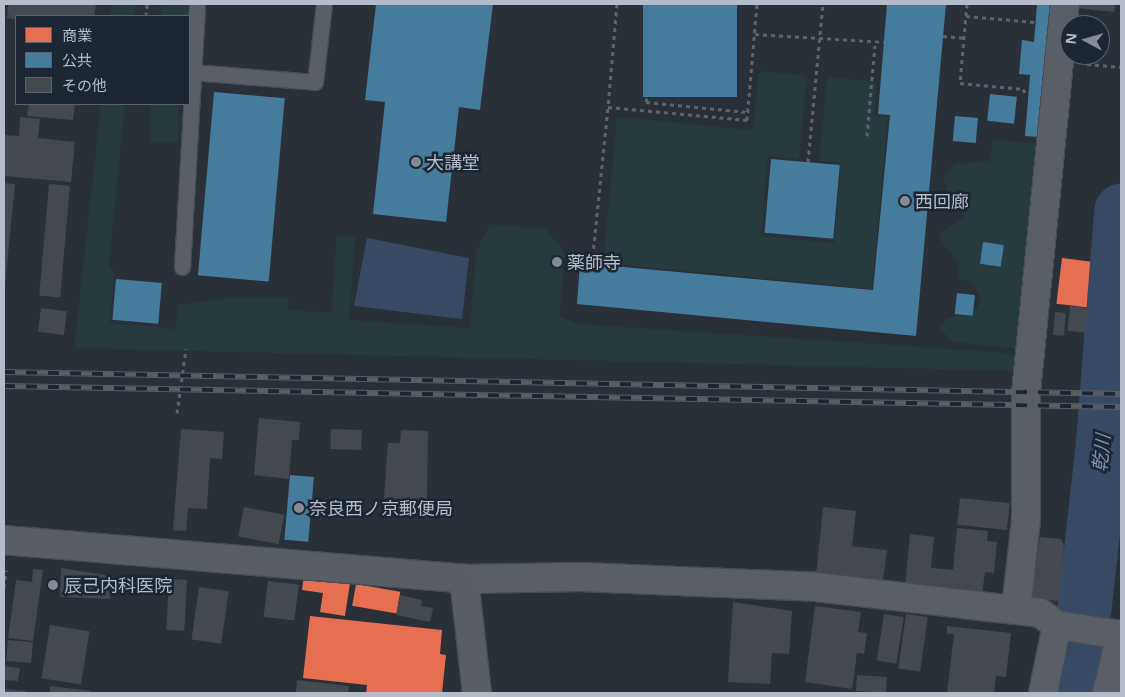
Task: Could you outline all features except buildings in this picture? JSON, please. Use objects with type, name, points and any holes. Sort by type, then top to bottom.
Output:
[{"type":"street","points":[[1016,610],[1026,520],[1026,393],[1065,4]]},
{"type":"street","points":[[4,540],[464,579],[582,578],[816,587],[1040,613],[1057,625],[1121,635],[1107,693]]},
{"type":"street","points":[[464,579],[477,693]]},
{"type":"street","points":[[1043,693],[1057,625]]},
{"type":"lane","points":[[182,267],[197,4]]},
{"type":"lane","points":[[192,72],[315,82],[324,4]]},
{"type":"path","points":[[592,264],[617,4],[613,4]]},
{"type":"path","points":[[608,107],[746,120],[757,4]]},
{"type":"path","points":[[808,162],[823,4]]},
{"type":"path","points":[[967,4],[960,83],[1023,89],[1022,94],[1028,94]]},
{"type":"path","points":[[966,16],[1036,22]]},
{"type":"path","points":[[755,34],[876,45],[884,42]]},
{"type":"path","points":[[943,36],[964,38]]},
{"type":"path","points":[[867,136],[876,45]]},
{"type":"path","points":[[1107,66],[1121,68]]},
{"type":"path","points":[[647,98],[646,102],[747,112]]},
{"type":"path","points":[[178,413],[186,349]]},
{"type":"green space","points":[[112,4],[136,4],[134,15],[110,15]]},
{"type":"green space","points":[[161,4],[189,4],[189,15],[161,15]]},
{"type":"green space","points":[[759,71],[807,76],[799,159],[768,156],[761,236],[834,243],[841,163],[819,161],[827,77],[877,82],[874,115],[888,117],[872,289],[603,263],[617,117],[753,130]]},
{"type":"green space","points":[[101,105],[125,105],[109,264],[114,274],[110,323],[175,329],[178,305],[227,298],[288,298],[289,310],[331,313],[337,235],[355,237],[349,320],[470,328],[476,252],[490,224],[546,229],[565,252],[560,316],[577,324],[1019,355],[1017,371],[74,348]]},
{"type":"green space","points":[[150,105],[178,105],[178,142],[150,142]]},
{"type":"green space","points":[[993,139],[1045,145],[1020,349],[955,342],[939,329],[946,319],[977,309],[981,297],[973,283],[957,278],[958,264],[937,235],[963,218],[964,199],[949,195],[943,177],[955,164],[989,161]]},
{"type":"water","points":[[367,238],[469,258],[462,319],[354,306]]},
{"type":"waterway","name":"乾川","points":[[1075,693],[1103,442],[1121,211]]},
{"type":"railway","points":[[4,372],[1121,394]]},
{"type":"railway","points":[[4,386],[1121,407]]},
{"type":"place","name":"大講堂","points":[[416,162]]},
{"type":"place","name":"西回廊","points":[[905,201]]},
{"type":"place","name":"薬師寺","points":[[557,262]]},
{"type":"place","name":"奈良西ノ京郵便局","points":[[299,508]]},
{"type":"place","name":"辰己内科医院","points":[[53,585]]}]
